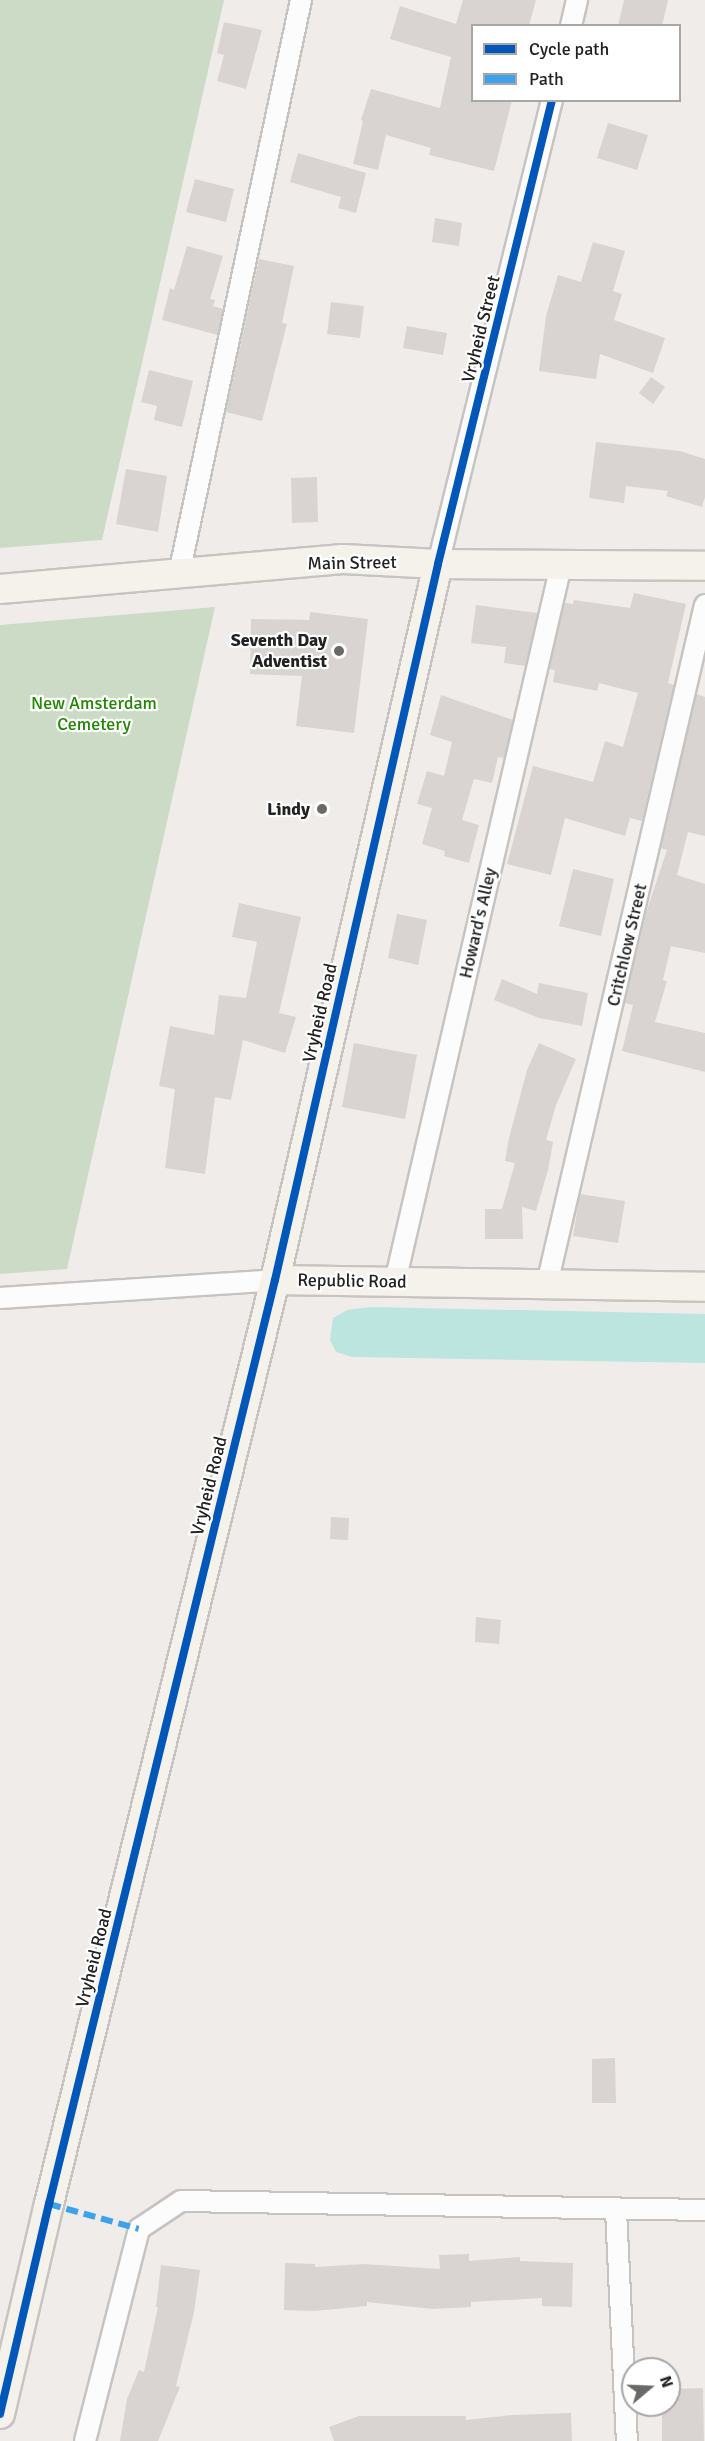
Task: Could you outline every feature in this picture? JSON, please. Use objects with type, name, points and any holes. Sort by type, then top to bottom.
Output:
[{"type":"street","points":[[179,573],[301,0]]},
{"type":"street","points":[[571,24],[577,0]]},
{"type":"street","name":"Vryheid Street","points":[[438,564],[552,102]]},
{"type":"street","name":"Main Street","points":[[0,590],[343,559],[438,564],[705,566]]},
{"type":"street","name":"Vryheid Road","points":[[0,2414],[49,2204],[275,1280],[438,564]]},
{"type":"street","name":"Howard's Alley","points":[[395,1282],[561,565]]},
{"type":"street","name":"Critchlow Street","points":[[547,1284],[705,605]]},
{"type":"street","name":"Republic Road","points":[[0,1298],[275,1280],[705,1287]]},
{"type":"street","points":[[85,2441],[139,2229],[181,2201],[705,2210]]},
{"type":"street","points":[[616,2210],[627,2441]]},
{"type":"green space","points":[[0,0],[224,0],[102,540],[0,548]]},
{"type":"green space","name":"New Amsterdam Cemetery","points":[[215,607],[67,1269],[0,1274],[0,625]]},
{"type":"water","points":[[371,1307],[705,1314],[705,1363],[352,1357],[336,1352],[330,1340],[333,1318],[347,1310]]},
{"type":"building","points":[[463,0],[536,0],[530,24],[471,24],[471,102],[511,102],[494,171],[429,155],[431,148],[386,135],[378,170],[353,164],[363,121],[361,120],[371,89],[440,108],[451,57],[390,39],[400,6],[456,24]]},
{"type":"building","points":[[624,0],[668,0],[662,24],[618,24]]},
{"type":"building","points":[[224,22],[262,30],[246,89],[217,81],[224,55],[217,53]]},
{"type":"building","points":[[608,123],[648,135],[637,170],[597,158]]},
{"type":"building","points":[[298,153],[366,173],[356,213],[338,208],[341,197],[290,182]]},
{"type":"building","points":[[195,179],[234,189],[226,222],[186,212]]},
{"type":"building","points":[[435,218],[462,223],[459,246],[432,242]]},
{"type":"building","points":[[593,242],[625,251],[613,291],[622,294],[614,320],[665,338],[653,373],[600,354],[596,379],[539,371],[546,316],[558,275],[581,282]]},
{"type":"building","points":[[187,246],[223,256],[210,299],[215,300],[213,306],[223,309],[218,335],[162,320],[170,288],[174,290]]},
{"type":"building","points":[[259,259],[294,266],[282,323],[287,324],[262,421],[226,412]]},
{"type":"building","points":[[331,302],[364,306],[360,338],[327,334]]},
{"type":"building","points":[[407,326],[447,333],[443,355],[403,348]]},
{"type":"building","points":[[149,370],[193,381],[182,427],[154,420],[157,406],[141,402]]},
{"type":"building","points":[[651,377],[665,387],[653,404],[639,393]]},
{"type":"building","points":[[596,442],[680,451],[705,459],[705,497],[702,507],[666,496],[668,491],[626,486],[624,503],[589,498]]},
{"type":"building","points":[[126,469],[167,476],[158,532],[116,524]]},
{"type":"building","points":[[317,477],[318,522],[292,523],[291,478]]},
{"type":"building","points":[[634,593],[686,604],[668,683],[674,685],[642,821],[630,818],[625,836],[565,818],[551,875],[507,864],[533,766],[593,782],[605,741],[623,747],[638,693],[599,683],[597,691],[553,682],[555,670],[549,669],[565,603],[573,604],[574,600],[630,608]]},
{"type":"building","points":[[476,605],[538,613],[525,666],[504,663],[506,647],[471,643]]},
{"type":"building","points":[[310,612],[368,619],[354,733],[296,726],[302,676],[250,674],[251,619],[309,620]]},
{"type":"building","points":[[696,694],[705,697],[705,836],[688,832],[677,875],[705,884],[705,953],[671,946],[663,980],[667,981],[655,1022],[705,1033],[705,1072],[622,1051],[633,1005],[625,1003],[646,913],[667,850],[661,848]]},
{"type":"building","points":[[441,695],[513,720],[504,758],[498,757],[492,783],[474,779],[462,820],[479,825],[469,863],[444,856],[445,851],[422,844],[432,808],[417,804],[427,771],[444,776],[452,742],[430,735]]},
{"type":"building","points":[[573,869],[614,879],[601,936],[559,926]]},
{"type":"building","points":[[239,903],[301,917],[279,1013],[296,1017],[285,1053],[243,1040],[231,1100],[215,1097],[205,1174],[165,1168],[175,1089],[159,1086],[170,1026],[214,1035],[219,995],[246,998],[257,942],[232,937]]},
{"type":"building","points":[[397,914],[427,920],[418,965],[388,958]]},
{"type":"building","points":[[502,979],[537,994],[539,983],[588,993],[582,1026],[539,1018],[494,1000]]},
{"type":"building","points":[[354,1043],[417,1055],[405,1119],[342,1107]]},
{"type":"building","points":[[539,1043],[576,1059],[556,1105],[546,1140],[553,1142],[548,1170],[536,1211],[522,1207],[523,1239],[485,1239],[485,1209],[502,1209],[515,1163],[505,1161],[509,1138],[527,1070]]},
{"type":"building","points":[[580,1194],[625,1201],[618,1243],[573,1236]]},
{"type":"building","points":[[331,1517],[349,1518],[348,1540],[330,1539]]},
{"type":"building","points":[[476,1617],[501,1620],[499,1644],[475,1642]]},
{"type":"building","points":[[615,2058],[616,2103],[592,2103],[592,2059]]},
{"type":"building","points":[[469,2254],[469,2261],[520,2257],[520,2261],[573,2263],[572,2307],[542,2306],[542,2298],[471,2302],[471,2307],[433,2309],[367,2302],[367,2306],[314,2311],[284,2310],[285,2263],[315,2264],[315,2267],[364,2264],[440,2269],[439,2255]]},
{"type":"building","points":[[161,2265],[200,2270],[194,2312],[176,2386],[180,2387],[158,2441],[120,2441],[127,2399],[139,2370],[144,2372],[158,2307],[156,2307]]},
{"type":"building","points":[[703,2388],[704,2441],[662,2441],[662,2417],[681,2417],[681,2389]]},
{"type":"building","points":[[571,2413],[572,2441],[334,2441],[329,2427],[359,2416],[466,2416],[466,2420],[512,2415]]},
{"type":"marked path","points":[[49,2204],[139,2229]]},
{"type":"cycle path","points":[[0,2414],[49,2204],[275,1280],[438,564],[552,102]]},
{"type":"place","name":"Seventh Day Adventist","points":[[339,651]]},
{"type":"place","name":"Lindy","points":[[322,809]]}]
